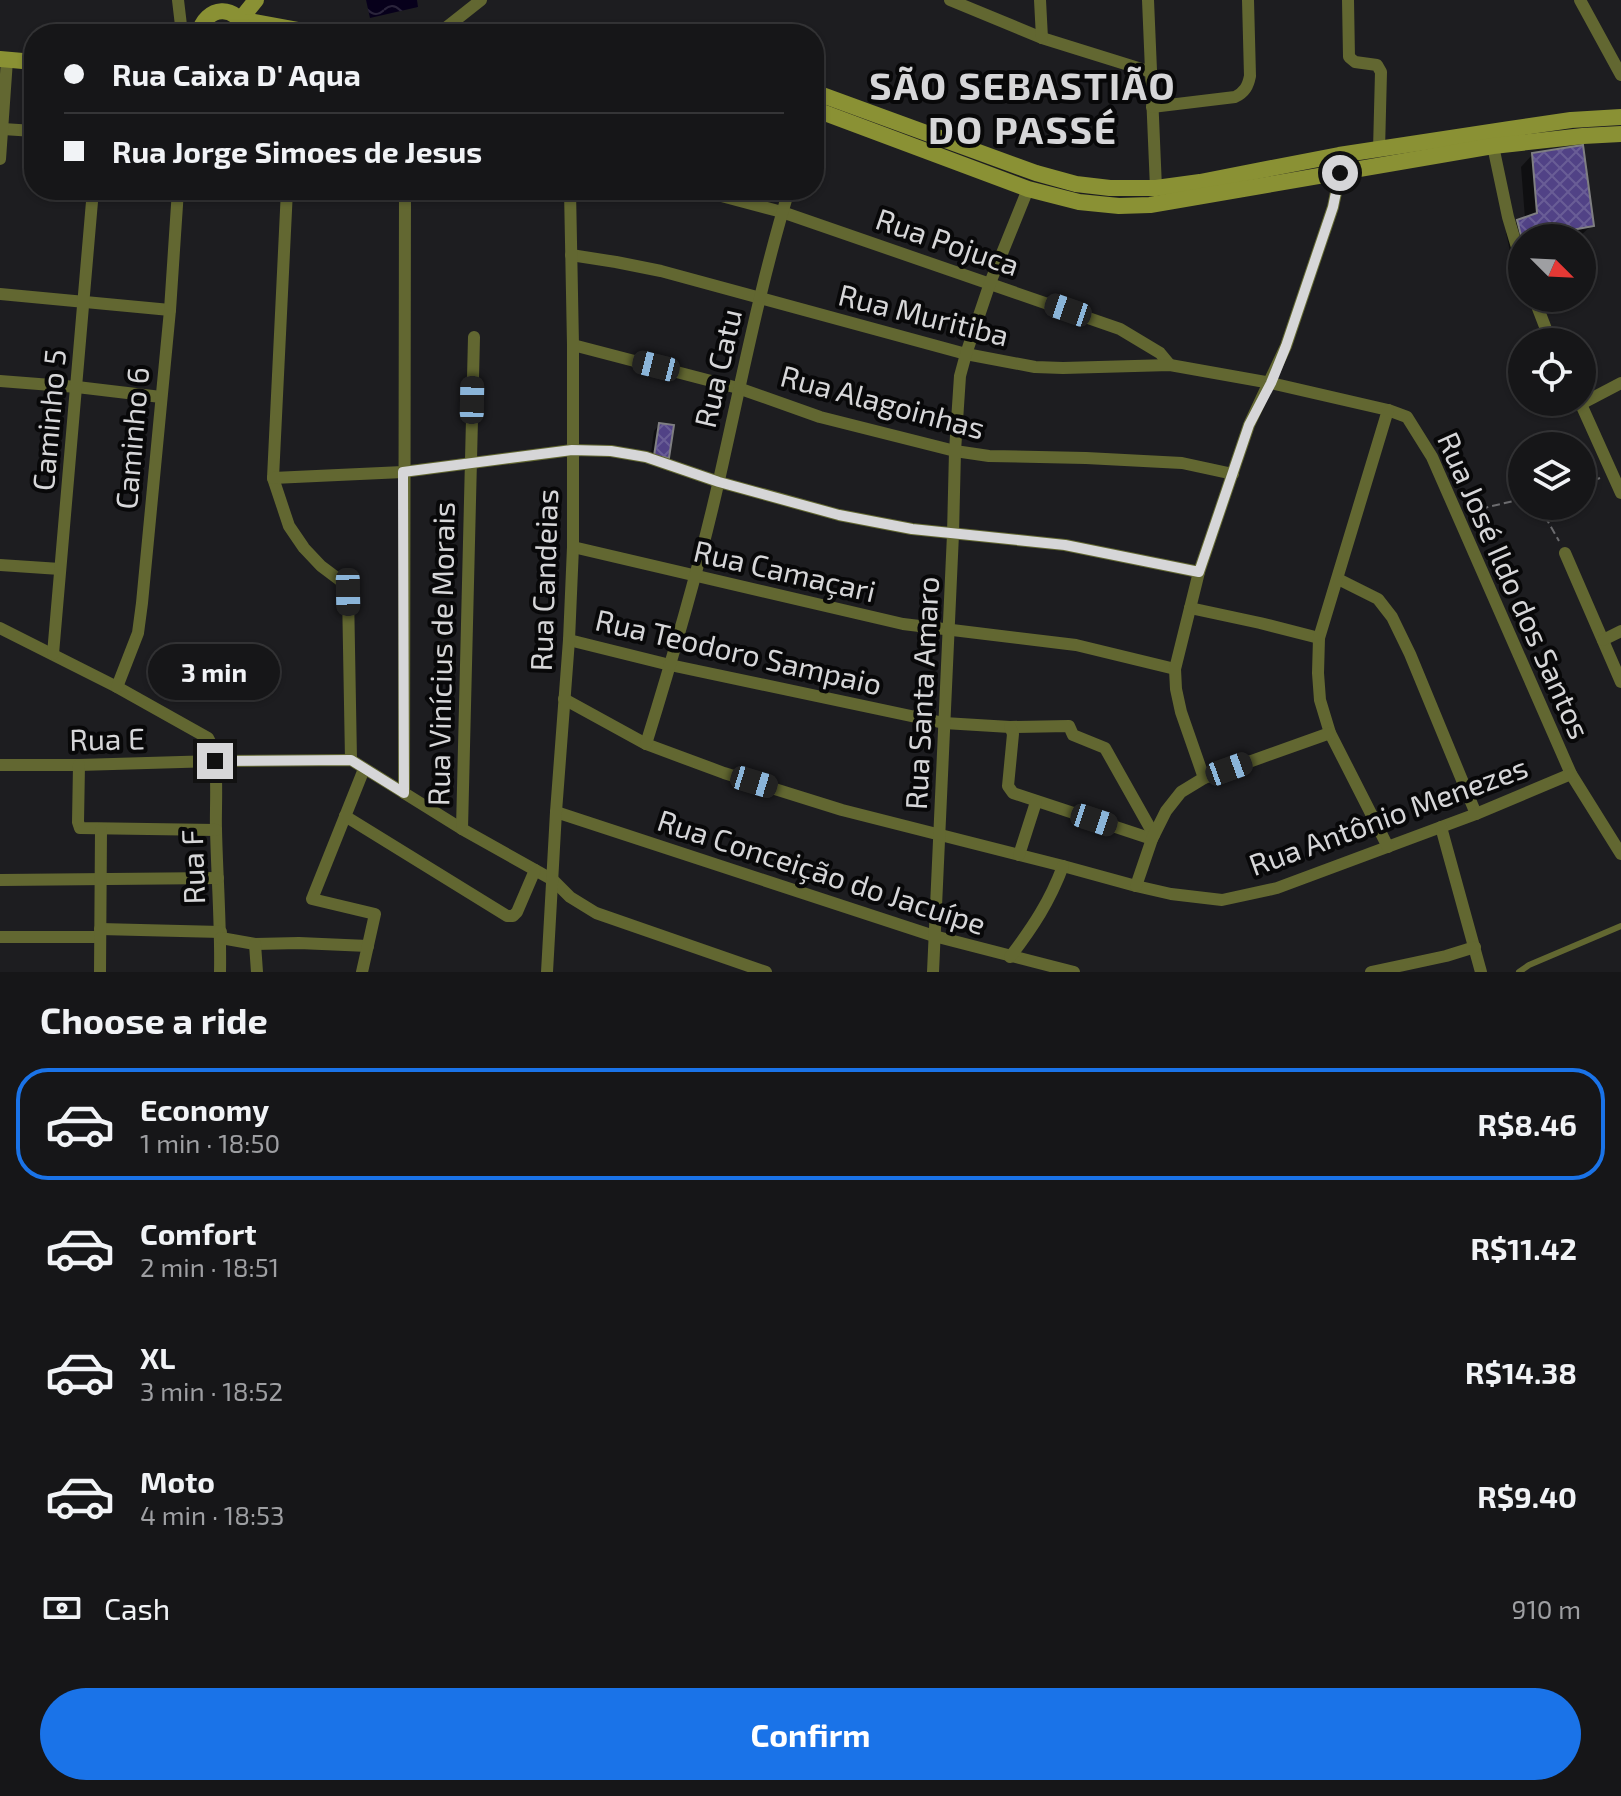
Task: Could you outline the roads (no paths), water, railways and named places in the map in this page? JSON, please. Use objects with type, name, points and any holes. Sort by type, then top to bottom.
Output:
[{"type":"main road","points":[[244,24],[256,0]]},
{"type":"main road","points":[[202,24],[206,17],[223,6],[241,24]]},
{"type":"main road","points":[[3,60],[24,61]]},
{"type":"main road","points":[[824,96],[1036,173],[1076,184],[1110,188],[1156,188],[1200,182],[1339,155],[1525,126],[1621,117]]},
{"type":"main road","points":[[824,113],[1028,189],[1079,202],[1119,206],[1150,205],[1493,146],[1621,134]]},
{"type":"street","points":[[178,0],[181,24]]},
{"type":"street","points":[[451,24],[481,0]]},
{"type":"street","points":[[950,0],[1042,38],[1151,72]]},
{"type":"street","points":[[1040,0],[1042,38]]},
{"type":"street","points":[[1148,0],[1156,188]]},
{"type":"street","points":[[1152,107],[1235,97],[1243,93],[1250,76],[1248,0]]},
{"type":"street","points":[[1348,0],[1349,57],[1355,62],[1377,65],[1381,72],[1379,150]]},
{"type":"street","points":[[1580,0],[1621,75]]},
{"type":"street","points":[[0,159],[3,60]]},
{"type":"street","points":[[3,129],[24,130]]},
{"type":"street","points":[[1493,146],[1510,224]]},
{"type":"street","points":[[1204,778],[1181,712],[1175,669],[1199,572],[1249,425],[1286,346],[1333,207],[1340,173],[1339,155]]},
{"type":"street","name":"Rua Santa Amaro","points":[[933,972],[960,376],[990,283],[1028,189]]},
{"type":"street","name":"Caminho 5","points":[[53,654],[92,200]]},
{"type":"street","name":"Caminho 6","points":[[117,687],[138,633],[170,310],[177,200]]},
{"type":"street","points":[[287,200],[273,478],[289,526],[304,548],[341,581],[348,592],[351,760],[462,829],[553,880],[570,897],[596,913],[766,972]]},
{"type":"street","points":[[404,793],[405,200]]},
{"type":"street","name":"Rua Candeias","points":[[547,972],[573,547],[570,200]]},
{"type":"street","name":"Rua Pojuca","points":[[737,200],[782,212],[1120,329],[1160,353],[1170,365]]},
{"type":"street","name":"Rua Catu","points":[[646,744],[719,482],[738,388],[786,200]]},
{"type":"street","name":"Rua Muritiba","points":[[571,255],[661,271],[966,354],[1035,367],[1170,365],[1271,383]]},
{"type":"street","points":[[0,294],[170,310]]},
{"type":"street","name":"Rua Vinícius de Morais","points":[[462,829],[474,337]]},
{"type":"street","name":"Rua Alagoinhas","points":[[573,345],[738,388],[820,417],[955,451],[989,456],[1182,463],[1233,474]]},
{"type":"street","points":[[0,381],[161,397]]},
{"type":"street","name":"Rua José Ildo dos Santos","points":[[1271,383],[1407,417],[1432,457],[1571,774],[1621,854]]},
{"type":"street","points":[[1596,395],[1621,383]]},
{"type":"street","points":[[1388,410],[1319,638],[1318,673],[1320,700],[1330,733],[1388,847]]},
{"type":"street","points":[[1586,416],[1621,493]]},
{"type":"street","points":[[273,478],[403,472],[572,450],[611,451],[646,457],[719,482],[839,515],[912,529],[1065,545],[1199,572]]},
{"type":"street","name":"Rua Camaçari","points":[[573,547],[903,624],[1076,645],[1175,669]]},
{"type":"street","points":[[1565,553],[1621,682]]},
{"type":"street","points":[[0,565],[60,569]]},
{"type":"street","points":[[1338,579],[1378,599],[1392,617],[1476,814]]},
{"type":"street","points":[[1190,608],[1319,638]]},
{"type":"street","points":[[0,628],[117,687],[208,738],[213,745],[215,761]]},
{"type":"street","points":[[1603,640],[1621,631]]},
{"type":"street","name":"Rua Teodoro Sampaio","points":[[569,640],[670,665],[944,723],[1010,727],[1069,726],[1073,735],[1105,748],[1153,837]]},
{"type":"street","name":"Rua Antônio Menezes","points":[[564,699],[646,744],[724,773],[842,810],[1136,886],[1222,900],[1277,888],[1476,814],[1571,774]]},
{"type":"street","points":[[1010,727],[1013,734],[1010,790],[1036,802],[1153,837]]},
{"type":"street","points":[[1136,886],[1153,837],[1166,811],[1181,792],[1204,778],[1330,733]]},
{"type":"street","name":"Rua E","points":[[0,765],[351,760]]},
{"type":"street","name":"Rua F","points":[[215,761],[220,972]]},
{"type":"street","points":[[79,765],[78,826],[101,830],[216,830]]},
{"type":"street","points":[[362,972],[375,914],[312,899],[364,769]]},
{"type":"street","points":[[1019,855],[1036,802]]},
{"type":"street","name":"Rua Conceição do Jacuípe","points":[[556,812],[934,936],[1074,972]]},
{"type":"street","points":[[345,816],[507,916],[517,912],[535,870]]},
{"type":"street","points":[[1441,827],[1481,972]]},
{"type":"street","points":[[100,972],[101,830]]},
{"type":"street","points":[[1010,957],[1042,914],[1063,866]]},
{"type":"street","points":[[0,880],[218,878]]},
{"type":"street","points":[[0,937],[100,933],[221,935],[255,944],[368,946]]},
{"type":"street","points":[[255,944],[257,972]]},
{"type":"street","points":[[1371,972],[1475,947]]},
{"type":"lane","points":[[1519,972],[1621,926]]},
{"type":"water","points":[[366,0],[417,0],[418,7],[370,18]]},
{"type":"district","name":"SÃO SEBASTIÃO DO PASSÉ","points":[[1023,107]]}]
